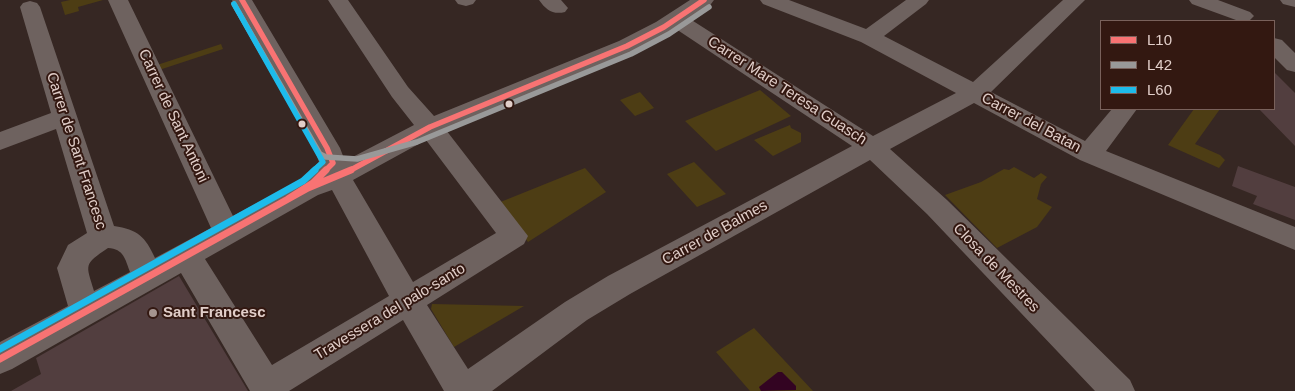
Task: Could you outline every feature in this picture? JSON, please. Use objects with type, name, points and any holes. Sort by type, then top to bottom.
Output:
[{"type":"street","name":"Carrer de Sant Antoni","points":[[118,0],[227,233]]},
{"type":"street","points":[[242,0],[327,148],[333,163],[325,174],[308,188]]},
{"type":"street","points":[[338,0],[400,92],[422,131]]},
{"type":"street","points":[[0,359],[308,188],[338,177],[422,131],[627,46],[675,20],[704,0]]},
{"type":"street","name":"Carrer del Batan","points":[[770,0],[869,37],[1089,154],[1295,239]]},
{"type":"street","points":[[869,37],[919,0]]},
{"type":"street","name":"Carrer de Balmes","points":[[464,391],[576,312],[619,285],[872,147],[976,93],[1075,0]]},
{"type":"street","points":[[1290,0],[1295,1]]},
{"type":"street","points":[[1198,20],[1211,1],[1246,18]]},
{"type":"street","name":"Carrer de Sant Francesc","points":[[30,7],[103,237],[78,253],[72,268],[85,311]]},
{"type":"street","name":"Carrer Mare Teresa Guasch","points":[[675,20],[872,147]]},
{"type":"street","points":[[1275,46],[1295,65]]},
{"type":"street","points":[[1089,154],[1124,110]]},
{"type":"street","points":[[0,141],[65,117]]},
{"type":"street","points":[[327,148],[356,150],[422,131]]},
{"type":"street","name":"Travessera del palo-santo","points":[[268,389],[514,236],[422,131]]},
{"type":"street","name":"Closa de Mestres","points":[[872,147],[937,207],[1118,391]]},
{"type":"street","points":[[338,177],[408,301],[464,391]]},
{"type":"street","points":[[103,237],[121,237],[133,243],[148,276]]},
{"type":"street","points":[[186,255],[268,389]]},
{"type":"shaded area","points":[[70,0],[103,0],[78,7],[79,11],[65,15],[61,2]]},
{"type":"shaded area","points":[[221,44],[223,49],[156,71],[154,66]]},
{"type":"shaded area","points":[[760,90],[791,116],[716,151],[685,121]]},
{"type":"shaded area","points":[[640,92],[654,108],[635,116],[620,100]]},
{"type":"shaded area","points":[[1193,110],[1219,110],[1195,144],[1220,155],[1225,160],[1219,168],[1168,145]]},
{"type":"shaded area","points":[[790,125],[791,128],[801,133],[801,142],[773,156],[754,140]]},
{"type":"shaded area","points":[[694,162],[726,194],[697,207],[667,174]]},
{"type":"shaded area","points":[[1014,167],[1034,178],[1041,173],[1047,177],[1041,184],[1037,199],[1052,207],[1037,227],[997,248],[945,195],[981,182],[1004,169],[1009,170]]},
{"type":"shaded area","points":[[585,168],[606,192],[528,242],[498,203]]},
{"type":"shaded area","points":[[432,304],[524,306],[454,347],[431,309]]},
{"type":"shaded area","points":[[754,328],[813,391],[750,391],[716,352]]},
{"type":"shaded area","points":[[778,372],[782,372],[796,386],[796,390],[761,391],[759,387]]},
{"type":"building","points":[[1275,73],[1295,93],[1295,146],[1260,110],[1275,110]]},
{"type":"building","points":[[1238,166],[1295,187],[1295,220],[1253,204],[1257,196],[1232,186]]},
{"type":"building","name":"Sant Francesc","points":[[179,276],[248,391],[11,391],[41,374],[36,358]]},
{"type":"transit line","name":"L10","points":[[242,0],[327,148],[333,163],[313,183],[288,199]]},
{"type":"transit line","name":"L10","points":[[0,359],[308,188],[338,177],[430,127],[627,46],[664,27],[704,0]]},
{"type":"transit line","name":"L42","points":[[234,4],[320,154],[326,157],[357,159],[417,142],[631,54],[669,34],[709,7]]},
{"type":"transit line","name":"L60","points":[[0,349],[303,181],[323,162],[234,4]]},
{"type":"place","name":"Sant Francesc","points":[[153,313]]}]
